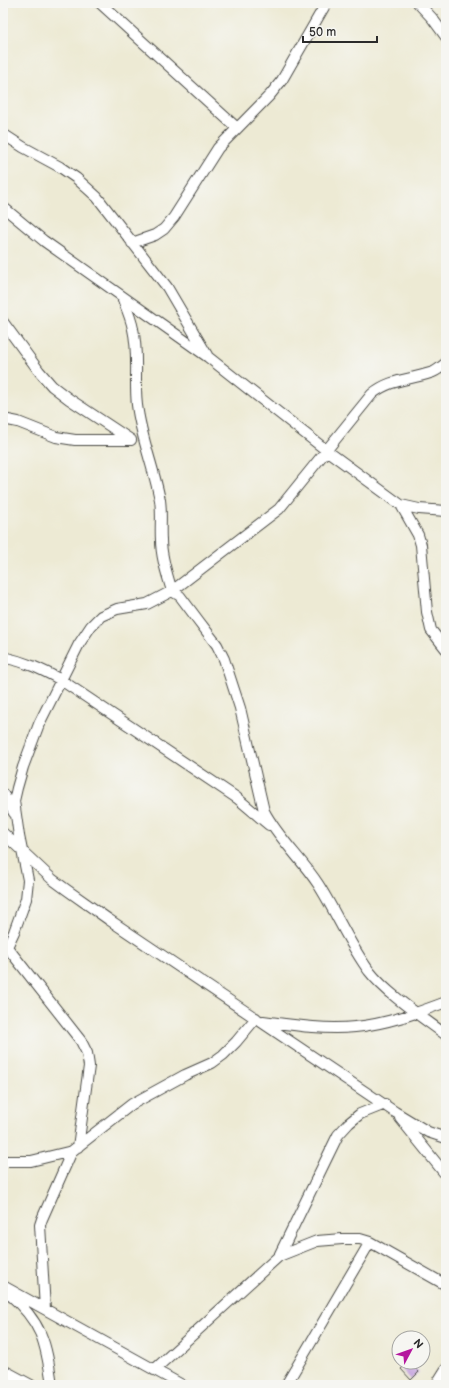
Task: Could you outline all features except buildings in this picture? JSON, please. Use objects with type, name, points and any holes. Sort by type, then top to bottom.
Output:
[{"type":"street","points":[[100,3],[237,128]]},
{"type":"street","points":[[132,243],[155,235],[164,229],[174,217],[218,148],[270,96],[282,80],[325,3]]},
{"type":"street","points":[[418,3],[432,18],[446,37]]},
{"type":"street","points":[[3,134],[23,147],[60,167],[76,178],[97,197],[167,287],[208,357]]},
{"type":"street","points":[[3,207],[44,241],[208,357],[326,450],[401,505],[418,534],[421,545],[427,612],[431,630],[446,650]]},
{"type":"street","points":[[122,297],[133,329],[139,422],[156,481],[160,502],[163,556],[172,591],[180,596],[217,645],[224,659],[240,708],[264,811],[275,830],[318,885],[370,972],[383,986],[446,1035]]},
{"type":"street","points":[[3,322],[52,386],[131,440]]},
{"type":"street","points":[[45,1309],[40,1225],[75,1149],[89,1066],[87,1053],[81,1041],[4,948],[14,932],[26,899],[28,880],[14,801],[23,767],[39,724],[79,644],[91,626],[102,616],[117,609],[147,604],[172,591],[279,509],[372,394],[380,387],[432,373],[446,363]]},
{"type":"street","points":[[3,419],[18,422],[56,437],[75,440],[143,440]]},
{"type":"street","points":[[401,505],[419,509],[446,511]]},
{"type":"street","points":[[3,657],[23,662],[61,680],[237,798],[275,830]]},
{"type":"street","points":[[3,794],[16,817]]},
{"type":"street","points":[[3,832],[66,890],[395,1112],[428,1132],[446,1138]]},
{"type":"street","points":[[259,1020],[306,1026],[355,1028],[377,1024],[416,1013],[446,1002]]},
{"type":"street","points":[[3,1161],[31,1161],[75,1149],[132,1104],[185,1075],[212,1063],[223,1055],[259,1020]]},
{"type":"street","points":[[279,1256],[338,1136],[348,1123],[360,1114],[385,1104]]},
{"type":"street","points":[[395,1112],[446,1175]]},
{"type":"street","points":[[154,1370],[279,1256],[317,1241],[360,1239],[370,1242],[446,1285]]},
{"type":"street","points":[[286,1385],[370,1242]]},
{"type":"street","points":[[3,1286],[182,1385]]},
{"type":"street","points":[[3,1289],[31,1316],[40,1331],[45,1344],[51,1384]]},
{"type":"street","points":[[436,1385],[446,1369]]},
{"type":"street","points":[[3,1370],[30,1385]]}]
